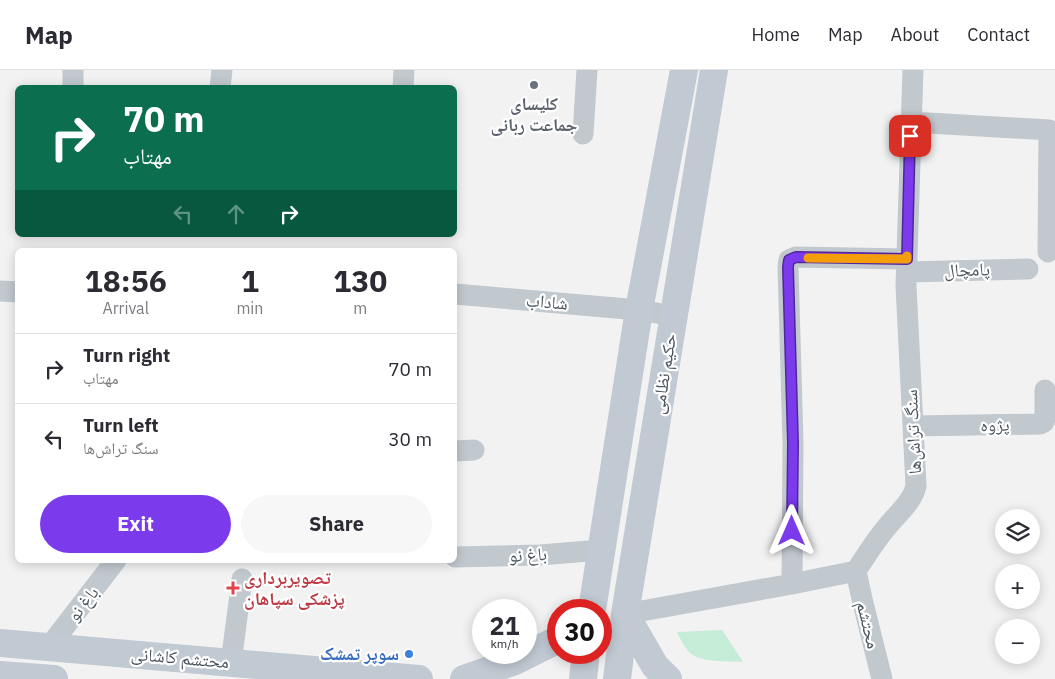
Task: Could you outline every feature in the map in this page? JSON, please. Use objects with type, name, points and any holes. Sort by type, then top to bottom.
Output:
[{"type":"main road","name":"حکیم نظامی","points":[[593,599],[638,310],[684,70]]},
{"type":"main road","name":"حکیم نظامی","points":[[617,679],[625,614],[714,70]]},
{"type":"main road","points":[[625,614],[655,666],[668,679]]},
{"type":"main road","name":"محتشم کاشانی","points":[[0,643],[50,647],[166,668],[231,663],[419,679]]},
{"type":"main road","points":[[464,679],[515,661],[547,645]]},
{"type":"main road","points":[[583,679],[585,664]]},
{"type":"main road","points":[[0,675],[54,679]]},
{"type":"street","points":[[73,70],[73,85]]},
{"type":"street","points":[[220,85],[222,70]]},
{"type":"street","points":[[403,85],[404,70]]},
{"type":"street","points":[[583,134],[587,70]]},
{"type":"street","name":"سنگ تراش‌ها","points":[[856,571],[886,528],[910,500],[916,486],[906,286],[913,70]]},
{"type":"street","points":[[910,122],[1052,127],[1048,252]]},
{"type":"street","name":"پامچال","points":[[792,584],[793,443],[789,260],[796,257],[907,266],[1028,269]]},
{"type":"street","points":[[0,291],[15,292]]},
{"type":"street","name":"شاداب","points":[[457,294],[638,310],[674,316]]},
{"type":"street","name":"پژوه","points":[[913,426],[1040,424],[1045,419],[1044,390]]},
{"type":"street","name":"باغ نو","points":[[457,557],[540,555],[600,550]]},
{"type":"street","name":"باغ نو","points":[[50,647],[114,563]]},
{"type":"street","points":[[625,614],[856,571]]},
{"type":"street","name":"محتشم","points":[[856,571],[882,679]]},
{"type":"street","points":[[231,663],[242,579]]},
{"type":"green space","points":[[722,630],[743,662],[714,661],[694,656],[685,648],[677,632]]},
{"type":"slow traffic","points":[[808,258],[907,259],[907,256]]},
{"type":"place","name":"کلیسای جماعت ربانی","points":[[534,85]]},
{"type":"place","name":"تصویربرداری پزشکی سپاهان","points":[[233,588]]},
{"type":"place","name":"سوپر تمشک","points":[[409,654]]},
{"type":"route","points":[[792,531],[793,443],[789,260],[796,257],[907,259],[910,136]]}]
